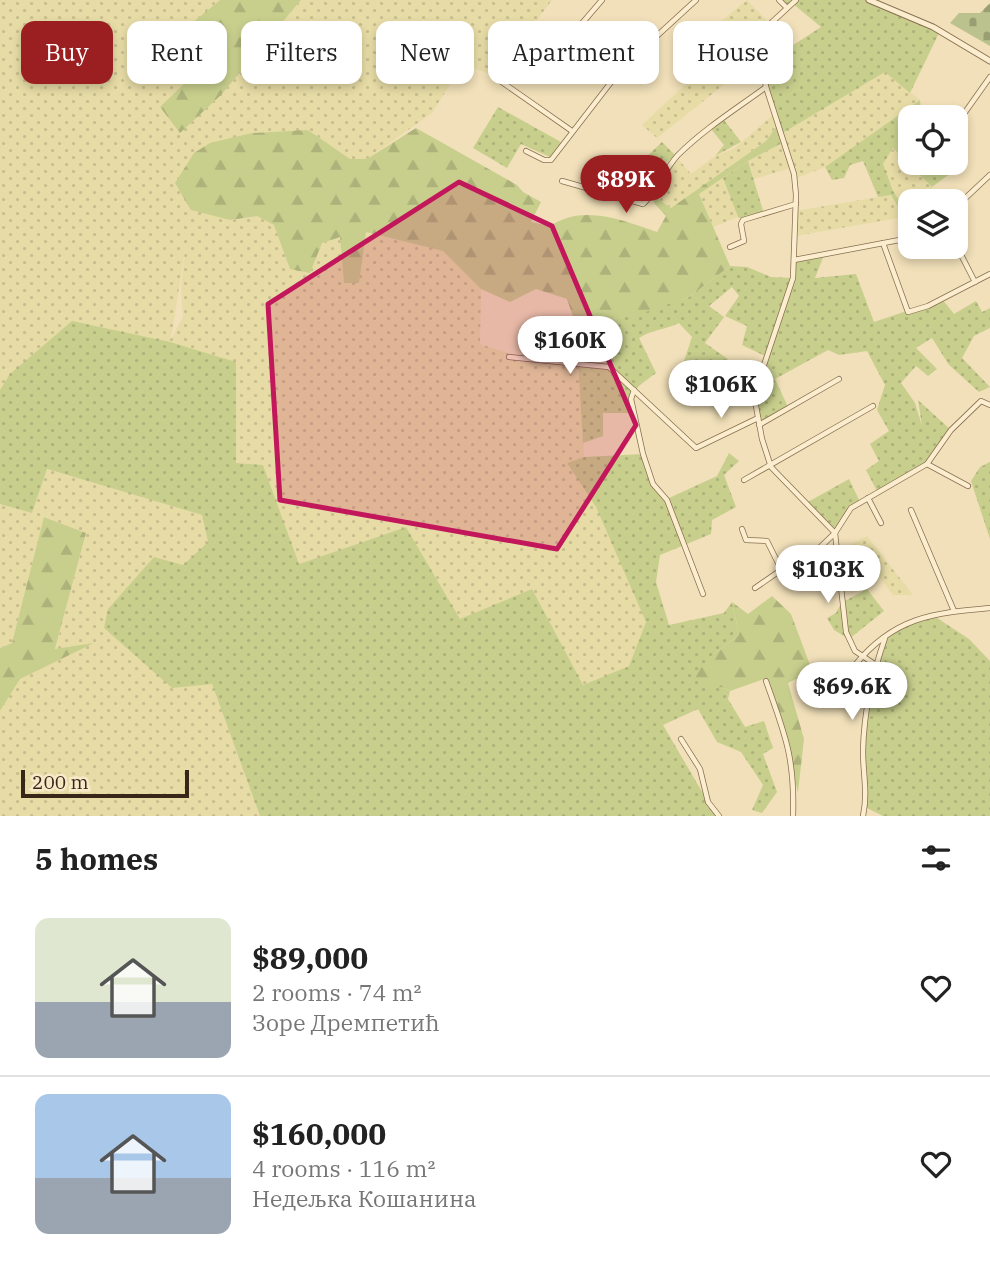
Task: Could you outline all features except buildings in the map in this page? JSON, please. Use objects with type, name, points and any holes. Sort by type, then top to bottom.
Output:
[{"type":"street","points":[[584,21],[602,0]]},
{"type":"street","points":[[526,151],[549,160],[622,68],[696,0]]},
{"type":"street","points":[[779,0],[786,7]]},
{"type":"street","points":[[796,0],[771,24],[763,41],[761,66],[794,174],[796,204],[793,278],[754,395],[771,467],[835,533],[846,632],[852,646],[862,657],[876,665]]},
{"type":"street","points":[[869,0],[933,27],[990,61]]},
{"type":"street","points":[[968,108],[990,77]]},
{"type":"street","points":[[505,84],[572,131]]},
{"type":"street","points":[[562,181],[643,204],[660,175],[678,155],[708,128],[766,87]]},
{"type":"street","points":[[968,196],[990,175]]},
{"type":"street","points":[[730,247],[744,241],[741,224],[743,220],[796,204]]},
{"type":"street","points":[[794,260],[898,240]]},
{"type":"street","points":[[883,243],[908,312],[928,306],[990,274]]},
{"type":"street","points":[[963,259],[975,282]]},
{"type":"street","points":[[509,357],[609,367],[694,448],[758,418]]},
{"type":"street","points":[[759,425],[839,379]]},
{"type":"street","points":[[634,390],[631,399],[643,454],[653,484],[667,499],[703,594]]},
{"type":"street","points":[[742,529],[746,540],[766,541],[786,576],[793,575],[835,533],[851,508],[927,464],[966,415],[981,401],[990,405]]},
{"type":"street","points":[[744,480],[873,407]]},
{"type":"street","points":[[927,464],[968,486]]},
{"type":"street","points":[[868,498],[881,523]]},
{"type":"street","points":[[911,510],[954,611]]},
{"type":"street","points":[[755,588],[782,570]]},
{"type":"street","points":[[828,703],[836,697],[838,685],[862,657],[909,621],[931,614],[990,608]]},
{"type":"street","points":[[863,816],[867,795],[863,759],[865,711],[885,637]]},
{"type":"street","points":[[766,681],[794,767],[793,816]]},
{"type":"street","points":[[681,739],[700,769],[708,802],[719,816]]},
{"type":"highlighted area","points":[[459,182],[552,226],[636,425],[557,549],[280,500],[268,304]]},
{"type":"shaded area","points":[[0,0],[220,0],[194,21],[127,21],[127,84],[213,84],[221,95],[241,71],[241,84],[362,84],[362,21],[283,21],[301,0],[552,0],[536,21],[488,21],[488,73],[474,68],[474,21],[376,21],[376,84],[450,84],[432,113],[367,159],[350,159],[308,130],[230,220],[257,216],[322,243],[341,236],[344,282],[365,232],[443,251],[481,289],[480,344],[519,357],[578,362],[584,457],[567,463],[596,507],[647,622],[629,666],[583,685],[460,619],[406,527],[299,564],[263,465],[236,463],[0,390]],"holes":[[[185,250],[181,288],[183,317],[171,339]]]},
{"type":"shaded area","points":[[747,0],[767,21],[721,21]]},
{"type":"shaded area","points":[[885,72],[920,100],[913,105],[898,105],[898,116],[825,167],[794,179],[791,168],[754,179],[748,161],[784,142],[781,134]]},
{"type":"shaded area","points":[[686,84],[725,84],[657,138],[642,125]]},
{"type":"shaded area","points":[[774,114],[778,124],[766,141],[671,208],[654,196],[667,173],[679,160],[691,174],[714,157],[735,148]]},
{"type":"shaded area","points":[[894,148],[898,152],[898,175],[920,175],[933,189],[898,189],[898,198],[882,164]]},
{"type":"shaded area","points":[[723,178],[738,217],[713,227],[699,194]]},
{"type":"shaded area","points":[[891,195],[898,207],[898,218],[795,236],[795,211]]},
{"type":"shaded area","points":[[46,469],[202,515],[208,542],[183,565],[212,684],[260,816],[0,816],[0,711],[20,679],[91,644],[55,650],[86,533],[45,517],[12,643],[0,648],[0,504],[32,513]]},
{"type":"shaded area","points":[[867,536],[913,595],[893,595],[867,560],[851,568],[841,550]]},
{"type":"green space","points":[[220,0],[301,0],[283,21],[241,21],[241,71],[221,95],[180,133],[160,107],[184,84],[227,84],[227,21],[194,21]]},
{"type":"green space","points":[[779,0],[869,0],[940,31],[910,93],[885,72],[781,134],[766,84],[793,84],[793,45],[821,27],[792,3],[786,7]]},
{"type":"green space","points":[[990,3],[990,46],[950,23],[959,13],[980,13]]},
{"type":"green space","points":[[498,107],[561,142],[550,157],[521,144],[507,168],[473,148]]},
{"type":"green space","points":[[898,116],[898,153],[893,148],[883,164],[898,198],[898,207],[891,195],[878,197],[863,161],[850,165],[844,178],[832,180],[825,167]]},
{"type":"green space","points":[[724,120],[741,142],[715,156],[724,145],[711,129]]},
{"type":"green space","points":[[778,124],[784,142],[748,161],[699,194],[730,266],[689,297],[637,315],[576,325],[567,299],[536,289],[510,302],[481,289],[443,251],[366,232],[359,283],[344,283],[340,237],[322,243],[310,273],[290,269],[274,225],[257,216],[230,220],[191,210],[175,183],[194,153],[210,143],[252,133],[308,130],[350,159],[367,159],[416,128],[517,185],[523,192],[541,202],[531,222],[550,226],[576,216],[603,216],[657,232],[666,216],[654,203],[654,196],[671,208],[766,141]]},
{"type":"green space","points":[[662,142],[675,155],[656,172],[640,163]]},
{"type":"green space","points":[[748,161],[764,214],[743,220],[738,217],[723,178]]},
{"type":"green space","points":[[920,175],[948,175],[932,187]]},
{"type":"green space","points":[[824,255],[815,278],[856,274],[874,322],[942,299],[954,314],[976,301],[982,312],[990,308],[990,328],[974,336],[962,358],[990,387],[979,392],[949,365],[932,338],[916,348],[937,369],[928,376],[916,366],[901,383],[915,403],[922,426],[918,400],[951,430],[927,464],[878,493],[866,470],[879,461],[870,444],[889,431],[877,410],[885,385],[867,351],[839,355],[828,350],[775,379],[788,407],[759,425],[754,395],[767,357],[742,345],[747,326],[725,316],[739,296],[732,287],[709,306],[724,317],[705,343],[728,359],[714,381],[684,361],[692,337],[679,323],[644,335],[639,338],[656,373],[634,393],[633,413],[603,413],[603,436],[583,443],[578,362],[609,366],[601,323],[689,297],[730,266],[747,267],[771,277],[793,278],[794,260]]},
{"type":"green space","points":[[72,321],[170,342],[236,362],[236,463],[263,465],[299,564],[406,527],[460,619],[532,589],[583,685],[629,666],[646,622],[596,507],[567,463],[584,457],[643,454],[653,484],[667,499],[717,476],[729,453],[739,461],[724,475],[736,507],[712,520],[711,534],[660,555],[656,582],[669,625],[724,613],[732,602],[739,635],[714,654],[721,687],[730,691],[728,699],[745,727],[764,721],[773,748],[763,754],[777,792],[762,813],[752,810],[763,785],[741,752],[717,742],[698,709],[663,725],[708,802],[720,816],[260,816],[212,684],[172,688],[104,628],[108,609],[154,557],[183,565],[208,542],[202,515],[47,469],[32,513],[0,504],[0,390],[10,374]]},
{"type":"green space","points":[[990,462],[990,539],[971,481],[980,467]]},
{"type":"green space","points":[[849,479],[860,502],[851,508],[835,533],[808,502]]},
{"type":"green space","points":[[44,517],[86,533],[55,649],[94,643],[20,679],[0,711],[0,648],[12,643]]},
{"type":"green space","points":[[867,589],[884,611],[849,639],[834,630],[827,618],[836,613],[841,603]]},
{"type":"green space","points":[[772,596],[791,614],[810,665],[808,673],[788,683],[804,739],[798,792],[767,678],[730,691],[721,687],[710,690],[693,676],[714,654],[739,635],[732,602],[748,614]]},
{"type":"green space","points":[[931,614],[969,639],[990,661],[990,816],[883,816],[865,807],[865,711],[885,637],[909,621]]}]
